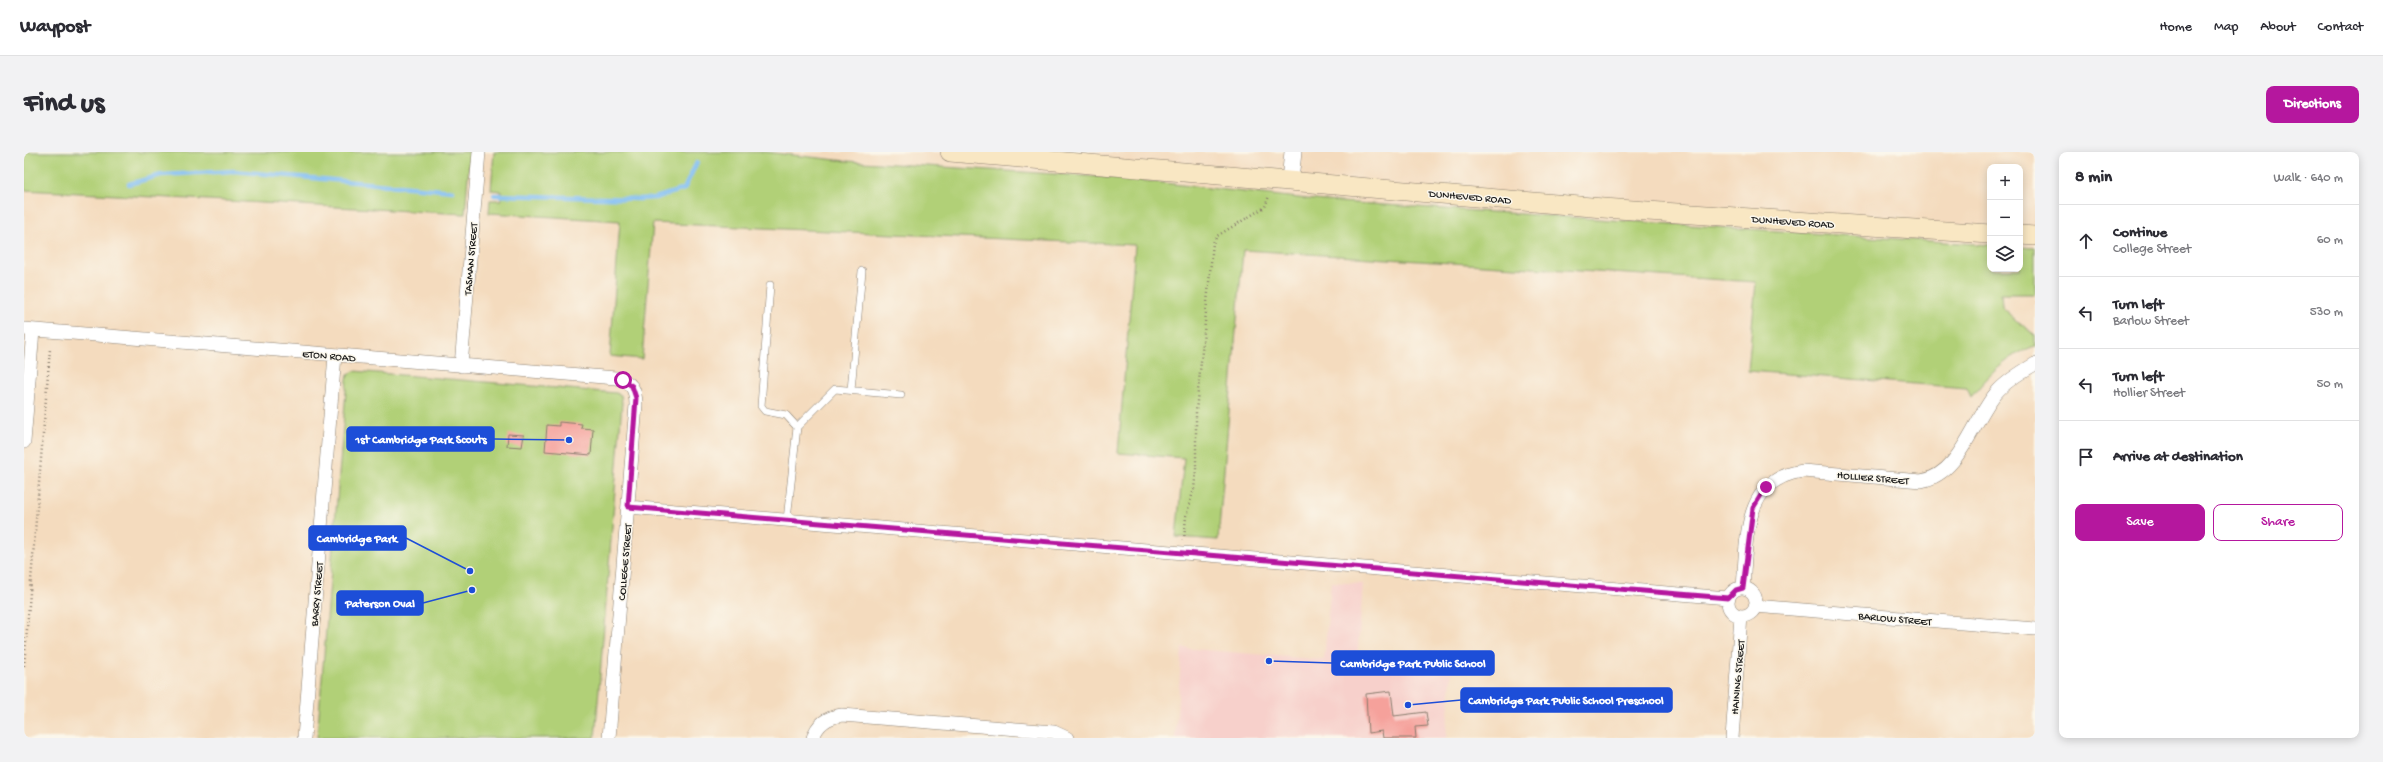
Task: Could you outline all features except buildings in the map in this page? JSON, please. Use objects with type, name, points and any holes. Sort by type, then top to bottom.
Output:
[{"type":"main road","name":"DUNHEVED ROAD","points":[[950,152],[1603,208],[1987,234]]},
{"type":"main road","points":[[2023,235],[2035,236]]},
{"type":"street","name":"TASMAN STREET","points":[[461,366],[479,152]]},
{"type":"street","points":[[1290,180],[1293,152]]},
{"type":"street","name":"ETON ROAD","points":[[29,330],[616,378],[629,382],[632,386]]},
{"type":"street","points":[[24,442],[29,330]]},
{"type":"street","name":"BARRY STREET","points":[[304,738],[335,355]]},
{"type":"street","name":"HOLLIER STREET","points":[[1743,588],[1753,508],[1760,494],[1775,480],[1792,472],[1803,471],[1921,481],[1933,478],[1950,466],[1997,392],[2016,376],[2035,364]]},
{"type":"street","name":"COLLEGE STREET","points":[[609,738],[636,405],[632,386]]},
{"type":"street","points":[[628,507],[1728,598],[1736,590],[1743,588],[1754,594],[1756,606],[1750,614],[1741,616],[1730,610],[1728,598]]},
{"type":"street","name":"BARLOW STREET","points":[[1756,606],[2035,629]]},
{"type":"street","name":"HAINING STREET","points":[[1732,738],[1741,616]]},
{"type":"street","points":[[813,738],[816,730],[823,722],[842,715],[1054,732],[1067,738]]},
{"type":"lane","points":[[851,390],[862,271]]},
{"type":"lane","points":[[770,285],[761,406],[765,412],[786,415],[797,427]]},
{"type":"lane","points":[[787,520],[797,427],[831,391],[838,389],[901,395]]},
{"type":"path","points":[[1183,552],[1186,516],[1194,489],[1196,470],[1196,411],[1213,243],[1217,236],[1265,207],[1269,196]]},
{"type":"path","points":[[24,666],[50,349]]},
{"type":"shaded area","points":[[1331,582],[1363,584],[1357,662],[1452,670],[1446,738],[1175,738],[1182,648],[1324,660]]},
{"type":"green space","points":[[24,152],[470,152],[465,214],[24,190]]},
{"type":"green space","points":[[494,152],[765,152],[846,161],[1119,178],[1325,201],[1987,245],[1987,272],[2023,272],[2023,247],[2035,248],[2035,294],[2001,294],[2002,307],[2035,336],[2035,346],[2008,360],[1985,381],[1971,397],[1967,388],[1748,371],[1756,282],[1243,250],[1218,540],[1176,537],[1184,458],[1118,453],[1135,245],[653,223],[642,359],[610,356],[620,221],[489,213],[490,200],[501,200],[501,191],[491,190]]},
{"type":"green space","points":[[354,371],[616,393],[621,395],[622,403],[595,738],[317,738],[347,379],[348,375]]},
{"type":"waterway","points":[[494,195],[639,199],[655,198],[684,189],[697,162]]},
{"type":"waterway","points":[[129,184],[161,175],[234,171],[453,191]]},
{"type":"place","name":"1st Cambridge Park Scouts","points":[[569,440]]},
{"type":"place","name":"Cambridge Park","points":[[470,571]]},
{"type":"place","name":"Paterson Oval","points":[[472,590]]},
{"type":"place","name":"Cambridge Park Public School","points":[[1269,661]]},
{"type":"place","name":"Cambridge Park Public School Preschool","points":[[1408,705]]},
{"type":"route","points":[[623,380],[629,382],[632,386],[635,391],[636,398],[628,507],[1728,598],[1732,592],[1739,588],[1743,588],[1753,508],[1760,494],[1766,487]]}]
